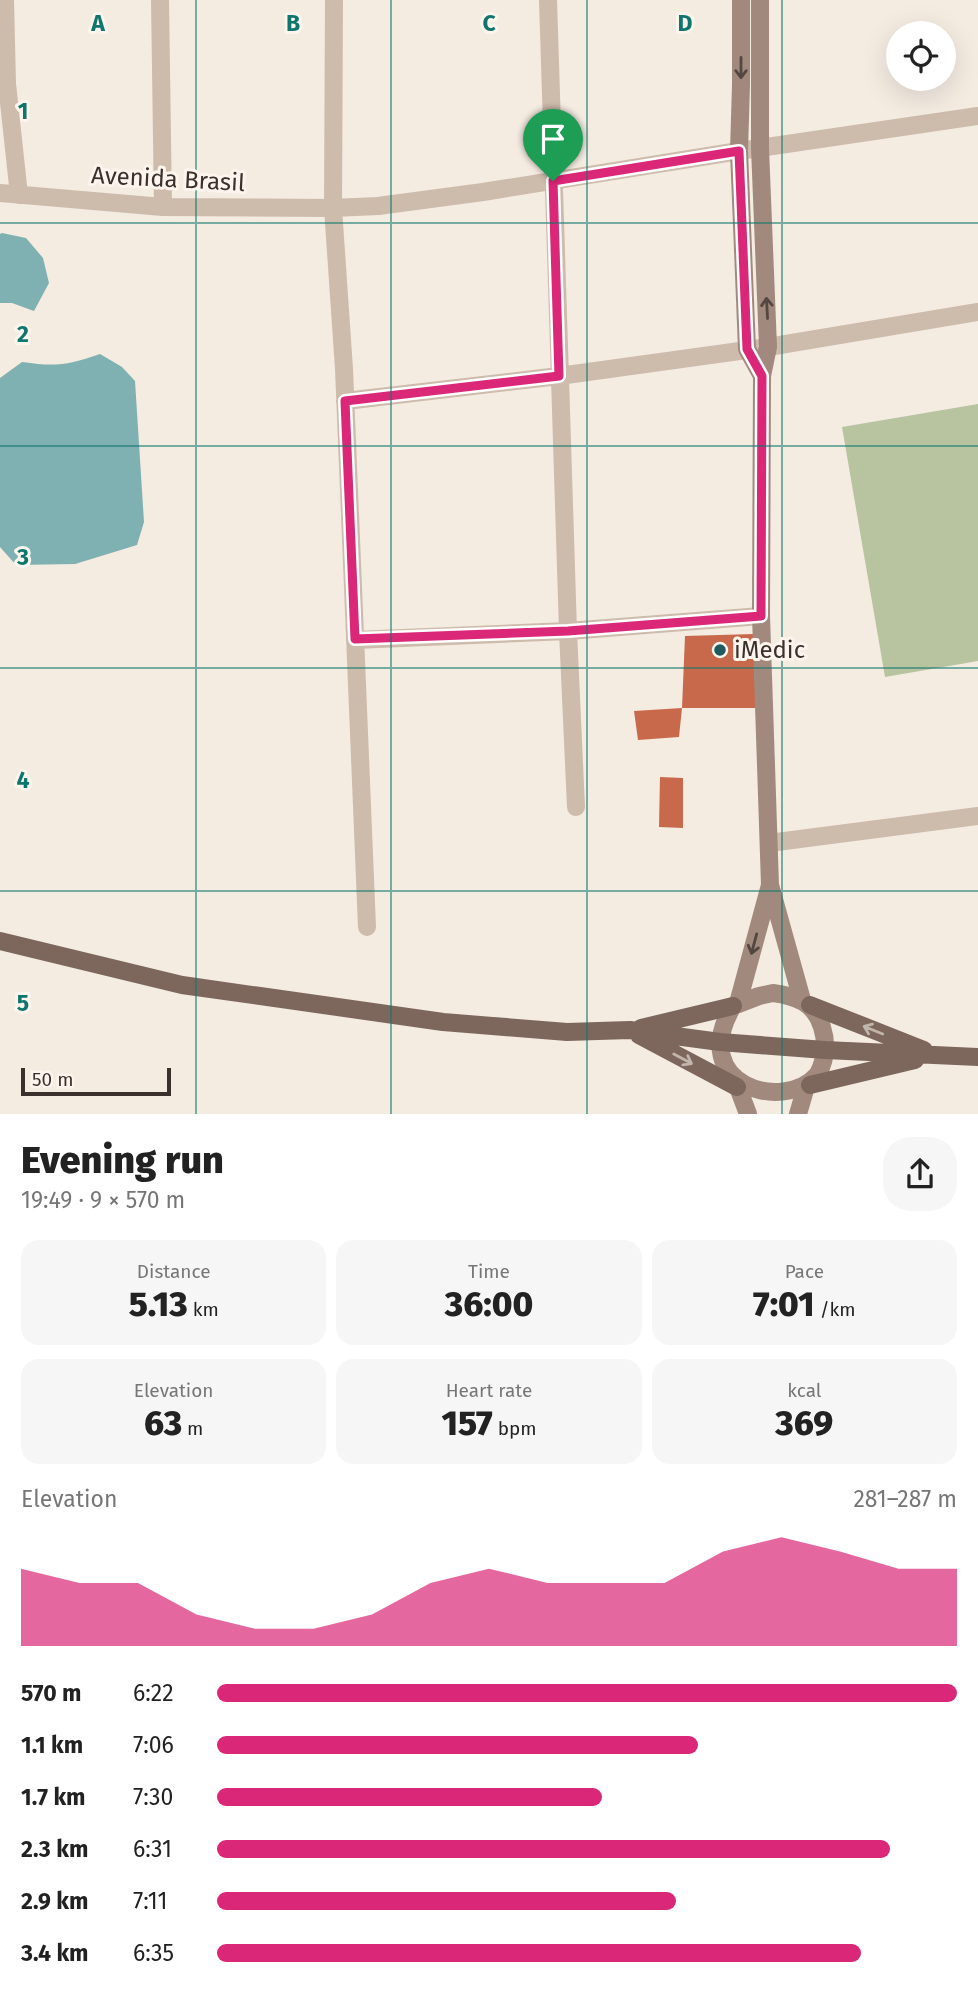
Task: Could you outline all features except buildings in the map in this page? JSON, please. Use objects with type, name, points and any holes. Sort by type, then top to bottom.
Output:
[{"type":"main road","points":[[741,0],[739,151],[747,349],[762,376]]},
{"type":"main road","points":[[761,0],[760,148],[768,347],[762,376],[761,616],[770,885],[806,1002],[821,1024],[825,1039],[823,1065],[808,1087],[798,1114]]},
{"type":"main road","points":[[748,1114],[738,1089],[724,1069],[721,1031],[736,1004],[770,885]]},
{"type":"main road","points":[[0,941],[182,985],[443,1022],[567,1032],[629,1030],[720,1042],[978,1057]]},
{"type":"main road","points":[[629,1030],[773,993],[806,1002],[937,1055]]},
{"type":"main road","points":[[629,1030],[738,1089],[757,1098],[773,1101],[792,1097],[808,1087],[937,1055]]},
{"type":"street","points":[[5,0],[3,22],[7,84],[19,195]]},
{"type":"street","points":[[160,0],[163,207]]},
{"type":"street","points":[[334,0],[333,208],[345,401],[367,928]]},
{"type":"street","points":[[548,0],[576,807]]},
{"type":"street","name":"Avenida Brasil","points":[[0,193],[163,207],[378,206],[978,116]]},
{"type":"street","points":[[345,401],[559,376],[768,347],[978,312]]},
{"type":"street","points":[[355,639],[568,631],[761,616]]},
{"type":"street","points":[[769,843],[978,816]]},
{"type":"green space","points":[[978,404],[978,661],[885,677],[842,427]]},
{"type":"water","points":[[2,233],[26,238],[43,258],[49,283],[34,311],[12,303],[0,303]]},
{"type":"water","points":[[100,354],[122,367],[135,381],[144,522],[137,545],[75,564],[16,565],[0,547],[0,378],[22,362],[62,364]]},
{"type":"place","name":"iMedic","points":[[720,650]]},
{"type":"route","points":[[739,151],[747,349],[762,376],[761,616],[568,631],[355,639],[345,401],[559,376],[553,181],[739,151]]}]
